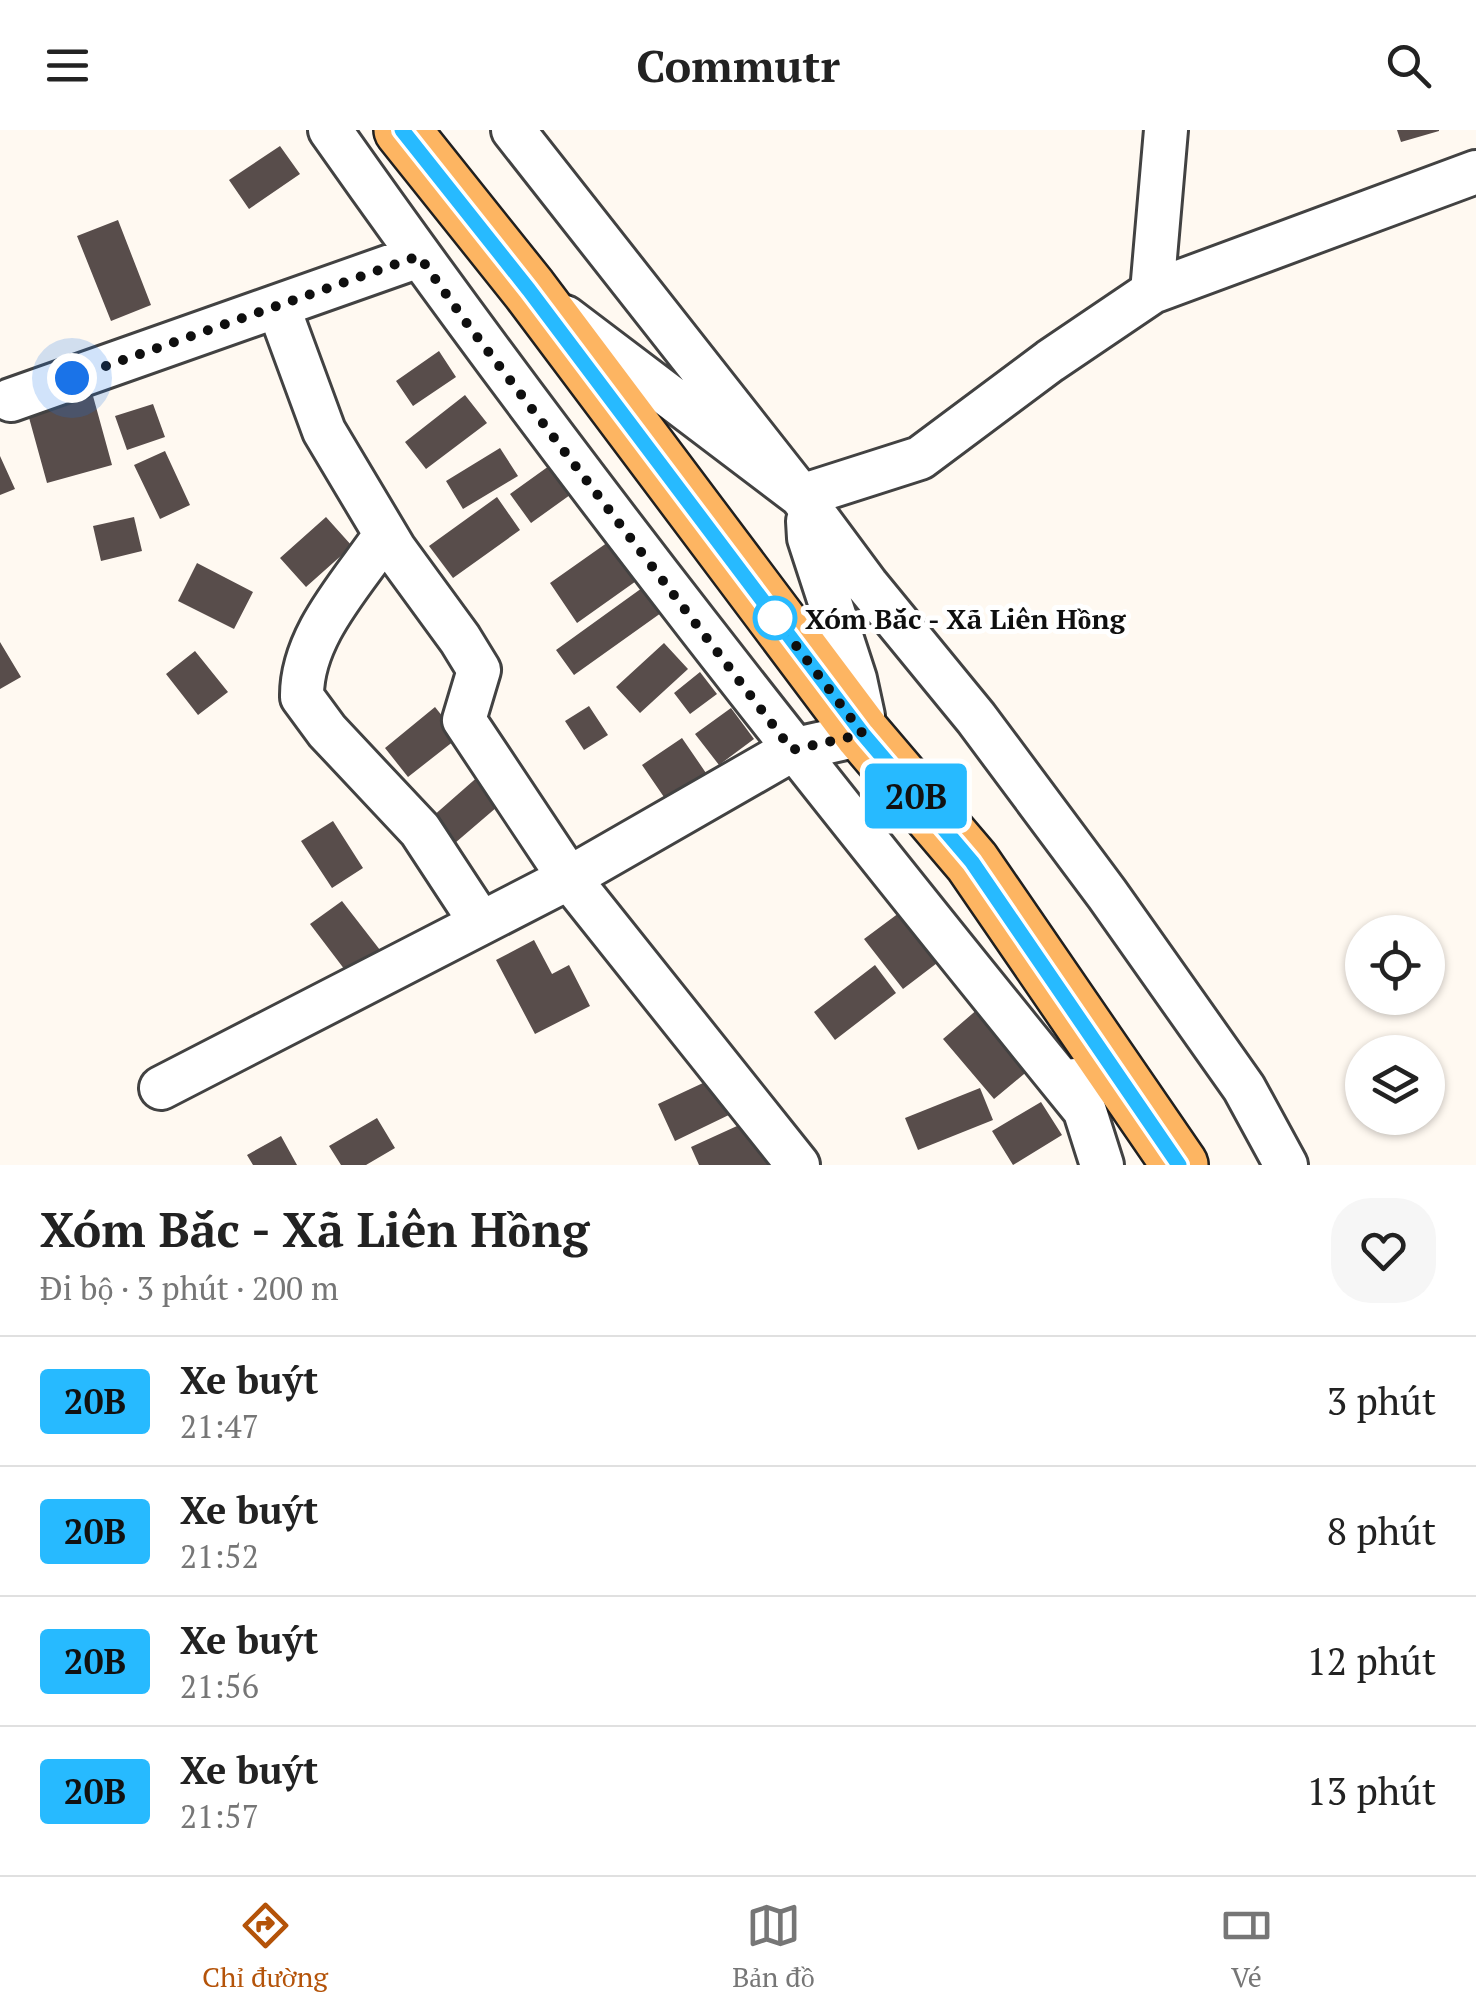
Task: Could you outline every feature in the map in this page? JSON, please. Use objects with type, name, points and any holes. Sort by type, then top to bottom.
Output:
[{"type":"main road","points":[[402,130],[529,290],[863,734],[972,862],[1180,1165]]},
{"type":"street","points":[[330,130],[480,340],[792,750],[1082,1108]]},
{"type":"street","points":[[514,130],[805,501],[867,586],[976,718],[1244,1088],[1286,1165]]},
{"type":"street","points":[[1152,292],[1166,130]]},
{"type":"street","points":[[805,501],[920,458],[1050,360],[1152,292],[1476,172]]},
{"type":"street","points":[[11,400],[419,256]]},
{"type":"street","points":[[161,1088],[568,878],[792,750],[863,734],[854,678],[809,538],[805,501],[529,290]]},
{"type":"street","points":[[278,306],[324,431],[385,535],[479,670],[464,720],[568,878],[798,1165]]},
{"type":"street","points":[[385,535],[328,618],[306,658],[301,676],[302,696],[328,731],[420,830],[481,923]]},
{"type":"street","points":[[1042,962],[1082,1108],[1102,1165]]},
{"type":"building","points":[[1397,130],[1439,130],[1439,131],[1401,142]]},
{"type":"building","points":[[280,146],[300,174],[249,209],[229,180]]},
{"type":"building","points":[[118,220],[151,305],[111,321],[77,236]]},
{"type":"building","points":[[439,351],[456,377],[413,406],[396,381]]},
{"type":"building","points":[[465,395],[487,423],[426,469],[405,442]]},
{"type":"building","points":[[93,396],[112,465],[47,483],[28,414]]},
{"type":"building","points":[[153,404],[165,437],[127,450],[115,416]]},
{"type":"building","points":[[500,448],[518,476],[463,509],[446,481]]},
{"type":"building","points":[[165,451],[190,505],[160,519],[134,465]]},
{"type":"building","points":[[0,456],[15,489],[0,495]]},
{"type":"building","points":[[549,466],[570,495],[531,523],[510,494]]},
{"type":"building","points":[[497,497],[520,530],[453,578],[429,546]]},
{"type":"building","points":[[134,517],[142,551],[101,561],[93,526]]},
{"type":"building","points":[[326,517],[352,546],[306,587],[280,558]]},
{"type":"building","points":[[611,540],[639,579],[577,623],[550,583]]},
{"type":"building","points":[[197,563],[253,592],[234,629],[178,601]]},
{"type":"building","points":[[642,588],[661,613],[574,675],[556,650]]},
{"type":"building","points":[[0,642],[21,677],[0,689]]},
{"type":"building","points":[[664,643],[688,669],[640,713],[616,687]]},
{"type":"building","points":[[195,651],[228,692],[198,715],[166,674]]},
{"type":"building","points":[[700,672],[717,694],[690,714],[674,693]]},
{"type":"building","points":[[589,706],[608,735],[584,750],[565,721]]},
{"type":"building","points":[[435,707],[459,737],[408,777],[385,748]]},
{"type":"building","points":[[731,708],[754,739],[719,765],[695,734]]},
{"type":"building","points":[[682,738],[706,773],[666,800],[642,765]]},
{"type":"building","points":[[481,774],[504,801],[455,843],[432,817]]},
{"type":"building","points":[[333,821],[363,868],[332,888],[301,841]]},
{"type":"building","points":[[342,901],[380,950],[348,974],[310,924]]},
{"type":"building","points":[[903,910],[941,960],[903,989],[864,939]]},
{"type":"building","points":[[534,940],[552,974],[569,965],[590,1006],[535,1034],[496,960]]},
{"type":"building","points":[[875,965],[896,993],[835,1040],[814,1012]]},
{"type":"building","points":[[979,1008],[1030,1069],[994,1099],[943,1039]]},
{"type":"building","points":[[718,1076],[735,1112],[675,1141],[658,1104]]},
{"type":"building","points":[[980,1088],[993,1120],[918,1150],[905,1118]]},
{"type":"building","points":[[1041,1102],[1062,1135],[1013,1165],[992,1131]]},
{"type":"building","points":[[377,1118],[395,1148],[366,1165],[341,1165],[329,1146]]},
{"type":"building","points":[[748,1121],[768,1165],[699,1165],[691,1147]]},
{"type":"building","points":[[281,1136],[297,1165],[253,1165],[247,1155]]},
{"type":"bus line","name":"20B","points":[[402,130],[529,290],[863,734],[972,862],[1179,1165]]},
{"type":"place","name":"Xóm Bắc - Xã Liên Hồng","points":[[775,618]]},
{"type":"route","points":[[72,378],[419,256],[792,750],[863,734],[775,618]]}]
